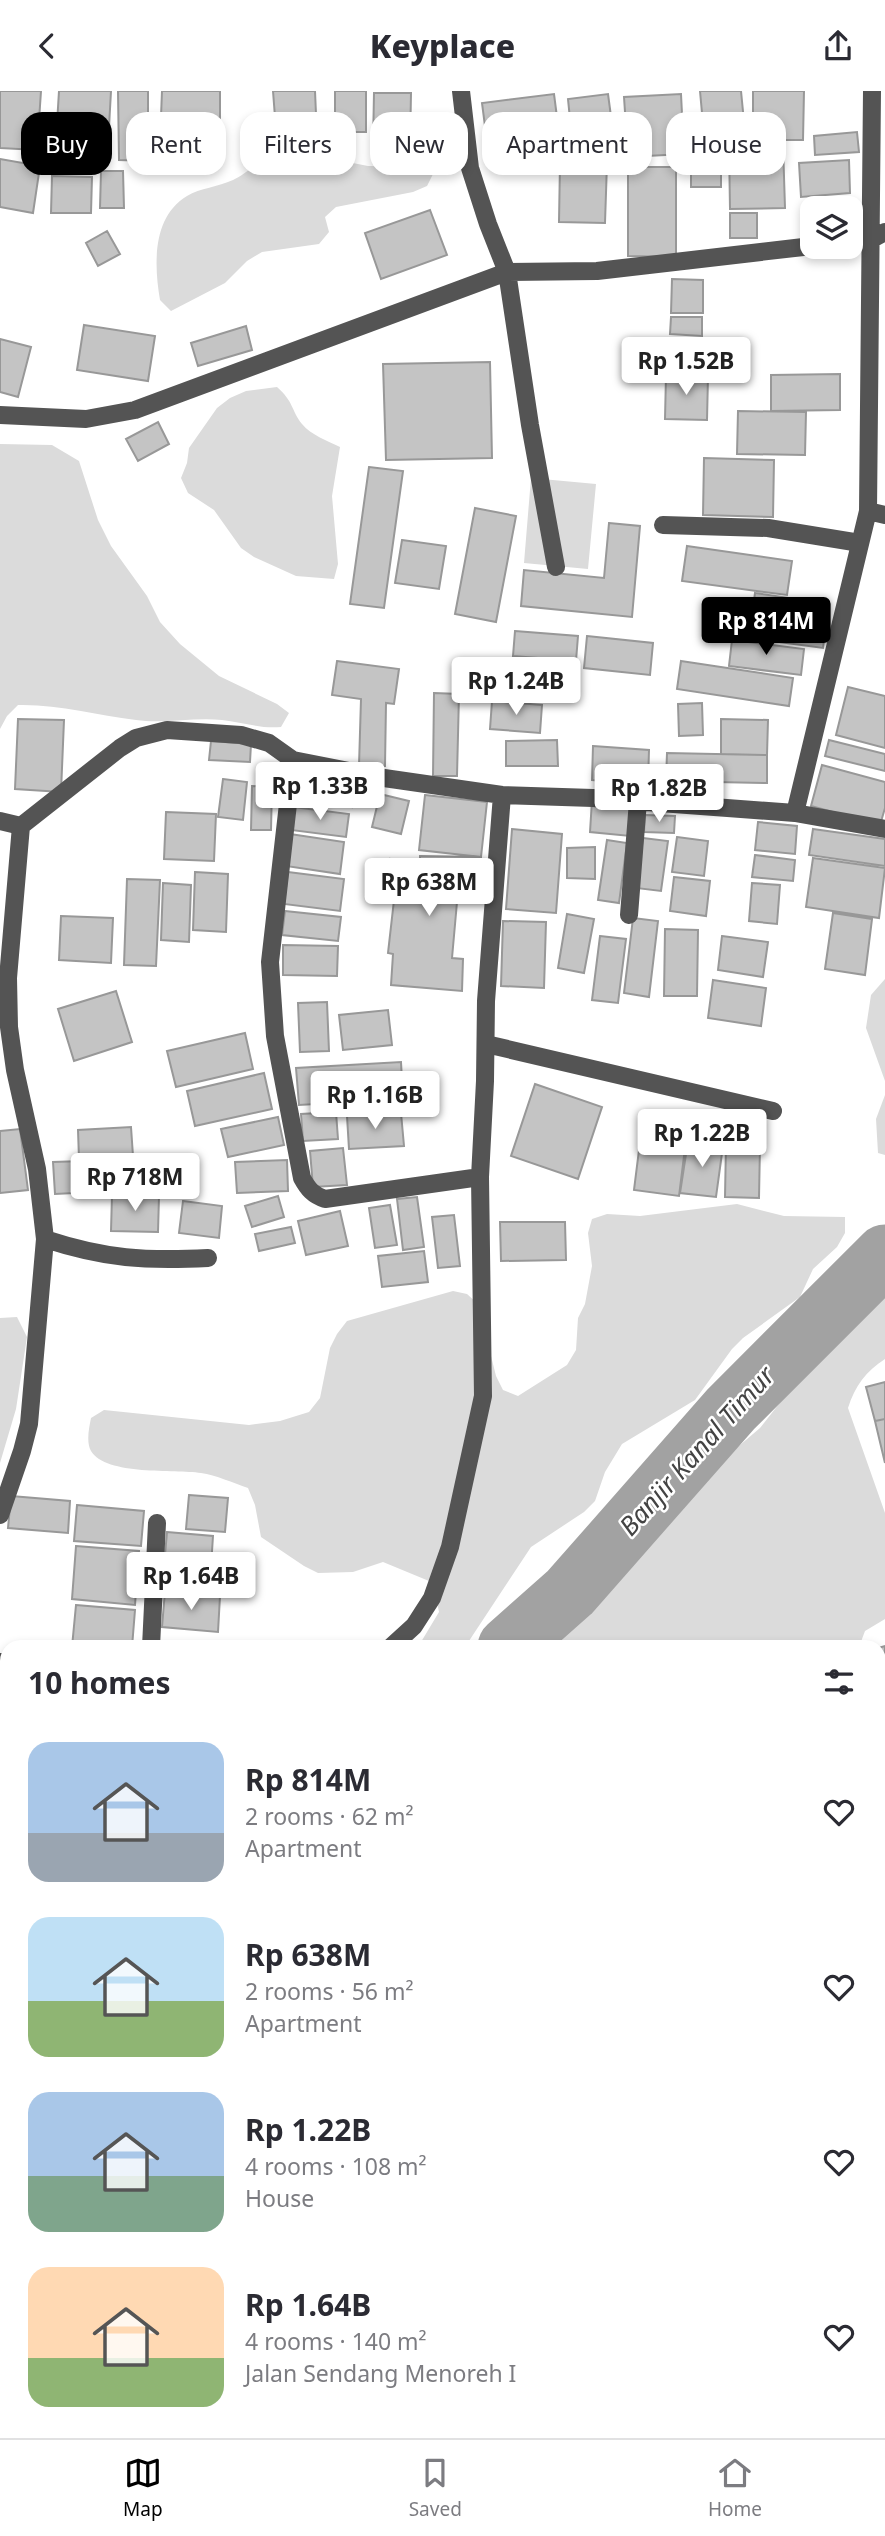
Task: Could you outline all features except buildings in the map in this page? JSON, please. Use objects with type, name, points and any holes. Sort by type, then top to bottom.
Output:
[{"type":"street","points":[[461,91],[470,168],[507,272],[530,425],[556,567]]},
{"type":"street","points":[[795,813],[860,543],[876,513],[878,235],[872,91]]},
{"type":"street","points":[[0,415],[86,419],[135,410],[507,272],[597,271],[800,247]]},
{"type":"street","points":[[663,524],[768,528],[860,543]]},
{"type":"street","points":[[0,1515],[29,1424],[45,1239],[37,1169],[15,1070],[9,1027],[8,978],[21,826],[120,748],[136,738],[167,730],[252,737],[269,743],[293,760],[384,778],[502,795],[638,801],[795,813],[885,829]]},
{"type":"street","points":[[293,760],[270,962],[275,1036],[302,1178],[315,1196],[325,1199],[480,1177]]},
{"type":"street","points":[[399,1640],[414,1626],[432,1598],[450,1547],[482,1396],[480,1177],[486,1001],[502,795]]},
{"type":"street","points":[[629,915],[638,801]]},
{"type":"street","points":[[0,821],[21,826]]},
{"type":"street","points":[[486,1044],[773,1111]]},
{"type":"street","points":[[45,1239],[82,1251],[127,1259],[208,1258]]},
{"type":"street","points":[[151,1640],[157,1523]]},
{"type":"shaded area","points":[[356,164],[370,166],[370,175],[432,175],[427,186],[413,192],[336,207],[325,217],[329,232],[319,244],[262,252],[247,261],[225,283],[171,311],[160,300],[157,272],[158,243],[167,216],[192,193],[241,175],[356,175]]},
{"type":"shaded area","points":[[277,387],[287,397],[298,419],[306,428],[340,447],[332,496],[338,564],[334,579],[296,576],[254,557],[241,548],[214,510],[188,493],[181,478],[189,448],[217,408],[246,391]]},
{"type":"shaded area","points":[[0,444],[52,445],[79,461],[98,520],[111,546],[147,596],[160,622],[180,644],[219,676],[277,704],[289,713],[281,727],[211,719],[147,721],[62,708],[18,705],[7,716],[0,729]]},
{"type":"shaded area","points":[[531,478],[596,484],[588,569],[524,563]]},
{"type":"shaded area","points":[[885,979],[885,1081],[866,1028],[871,995]]},
{"type":"shaded area","points":[[885,1095],[885,1155],[878,1153],[876,1119]]},
{"type":"shaded area","points":[[737,1204],[784,1216],[845,1217],[845,1233],[837,1247],[813,1269],[800,1297],[743,1338],[695,1400],[622,1444],[605,1472],[595,1501],[584,1512],[531,1547],[470,1640],[422,1640],[439,1612],[429,1581],[383,1562],[353,1572],[318,1573],[261,1537],[255,1505],[248,1488],[201,1473],[126,1468],[99,1459],[89,1447],[91,1418],[104,1410],[249,1425],[280,1421],[309,1412],[320,1398],[330,1348],[347,1321],[453,1291],[467,1294],[478,1304],[496,1376],[503,1390],[518,1396],[567,1365],[576,1350],[578,1318],[585,1304],[592,1266],[588,1233],[592,1219],[607,1214],[640,1216]]},
{"type":"shaded area","points":[[885,1286],[885,1359],[862,1380],[848,1408],[885,1513],[885,1619],[865,1631],[862,1640],[547,1640],[599,1589],[651,1521],[760,1428],[827,1343]]},
{"type":"shaded area","points":[[17,1317],[27,1337],[16,1409],[0,1463],[0,1318]]},
{"type":"waterway","name":"Banjir Kanal Timur","points":[[516,1640],[570,1592],[731,1409],[885,1255]]}]
